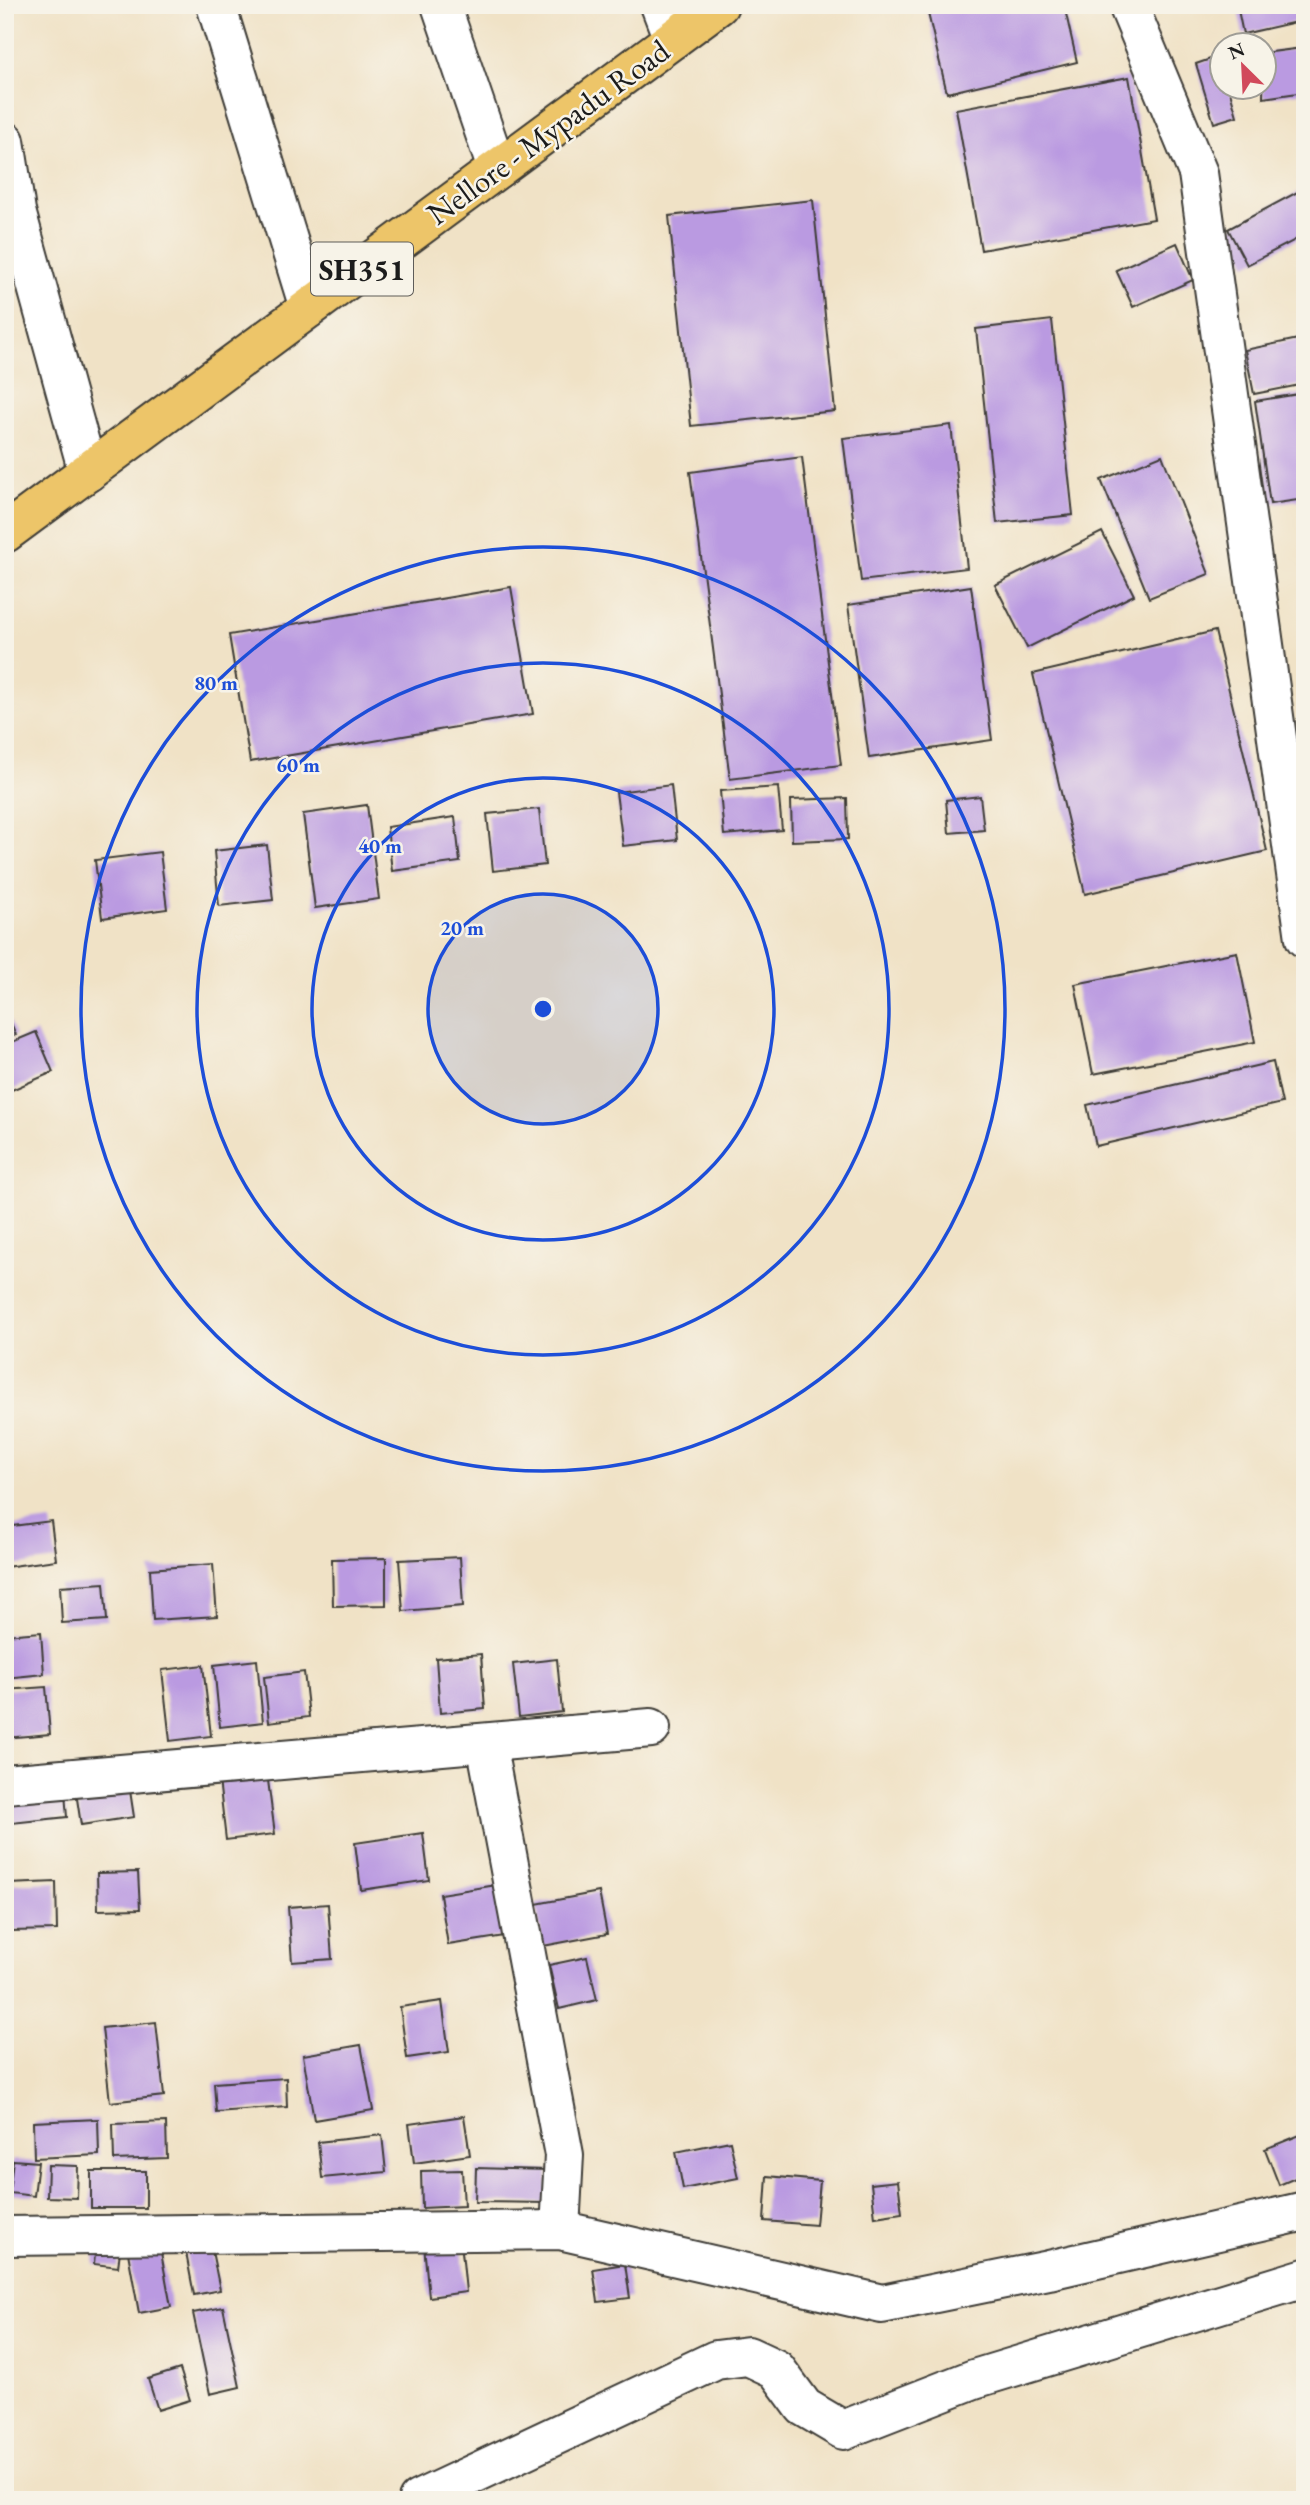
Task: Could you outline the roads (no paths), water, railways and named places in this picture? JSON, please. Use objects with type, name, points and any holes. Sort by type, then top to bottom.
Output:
[{"type":"main road","name":"Nellore - Mypadu Road","points":[[5,533],[498,169],[667,22],[719,5]]},
{"type":"street","points":[[216,5],[309,308]]},
{"type":"street","points":[[441,5],[498,169]]},
{"type":"street","points":[[1128,5],[1198,173],[1305,938]]},
{"type":"street","points":[[5,141],[16,211],[88,471]]},
{"type":"street","points":[[5,1784],[651,1728]]},
{"type":"street","points":[[486,1743],[564,2155],[560,2230]]},
{"type":"street","points":[[5,2236],[560,2230],[882,2304],[1049,2270],[1305,2211]]},
{"type":"street","points":[[418,2500],[716,2360],[748,2356],[776,2370],[804,2407],[843,2430],[974,2379],[1305,2278]]}]
